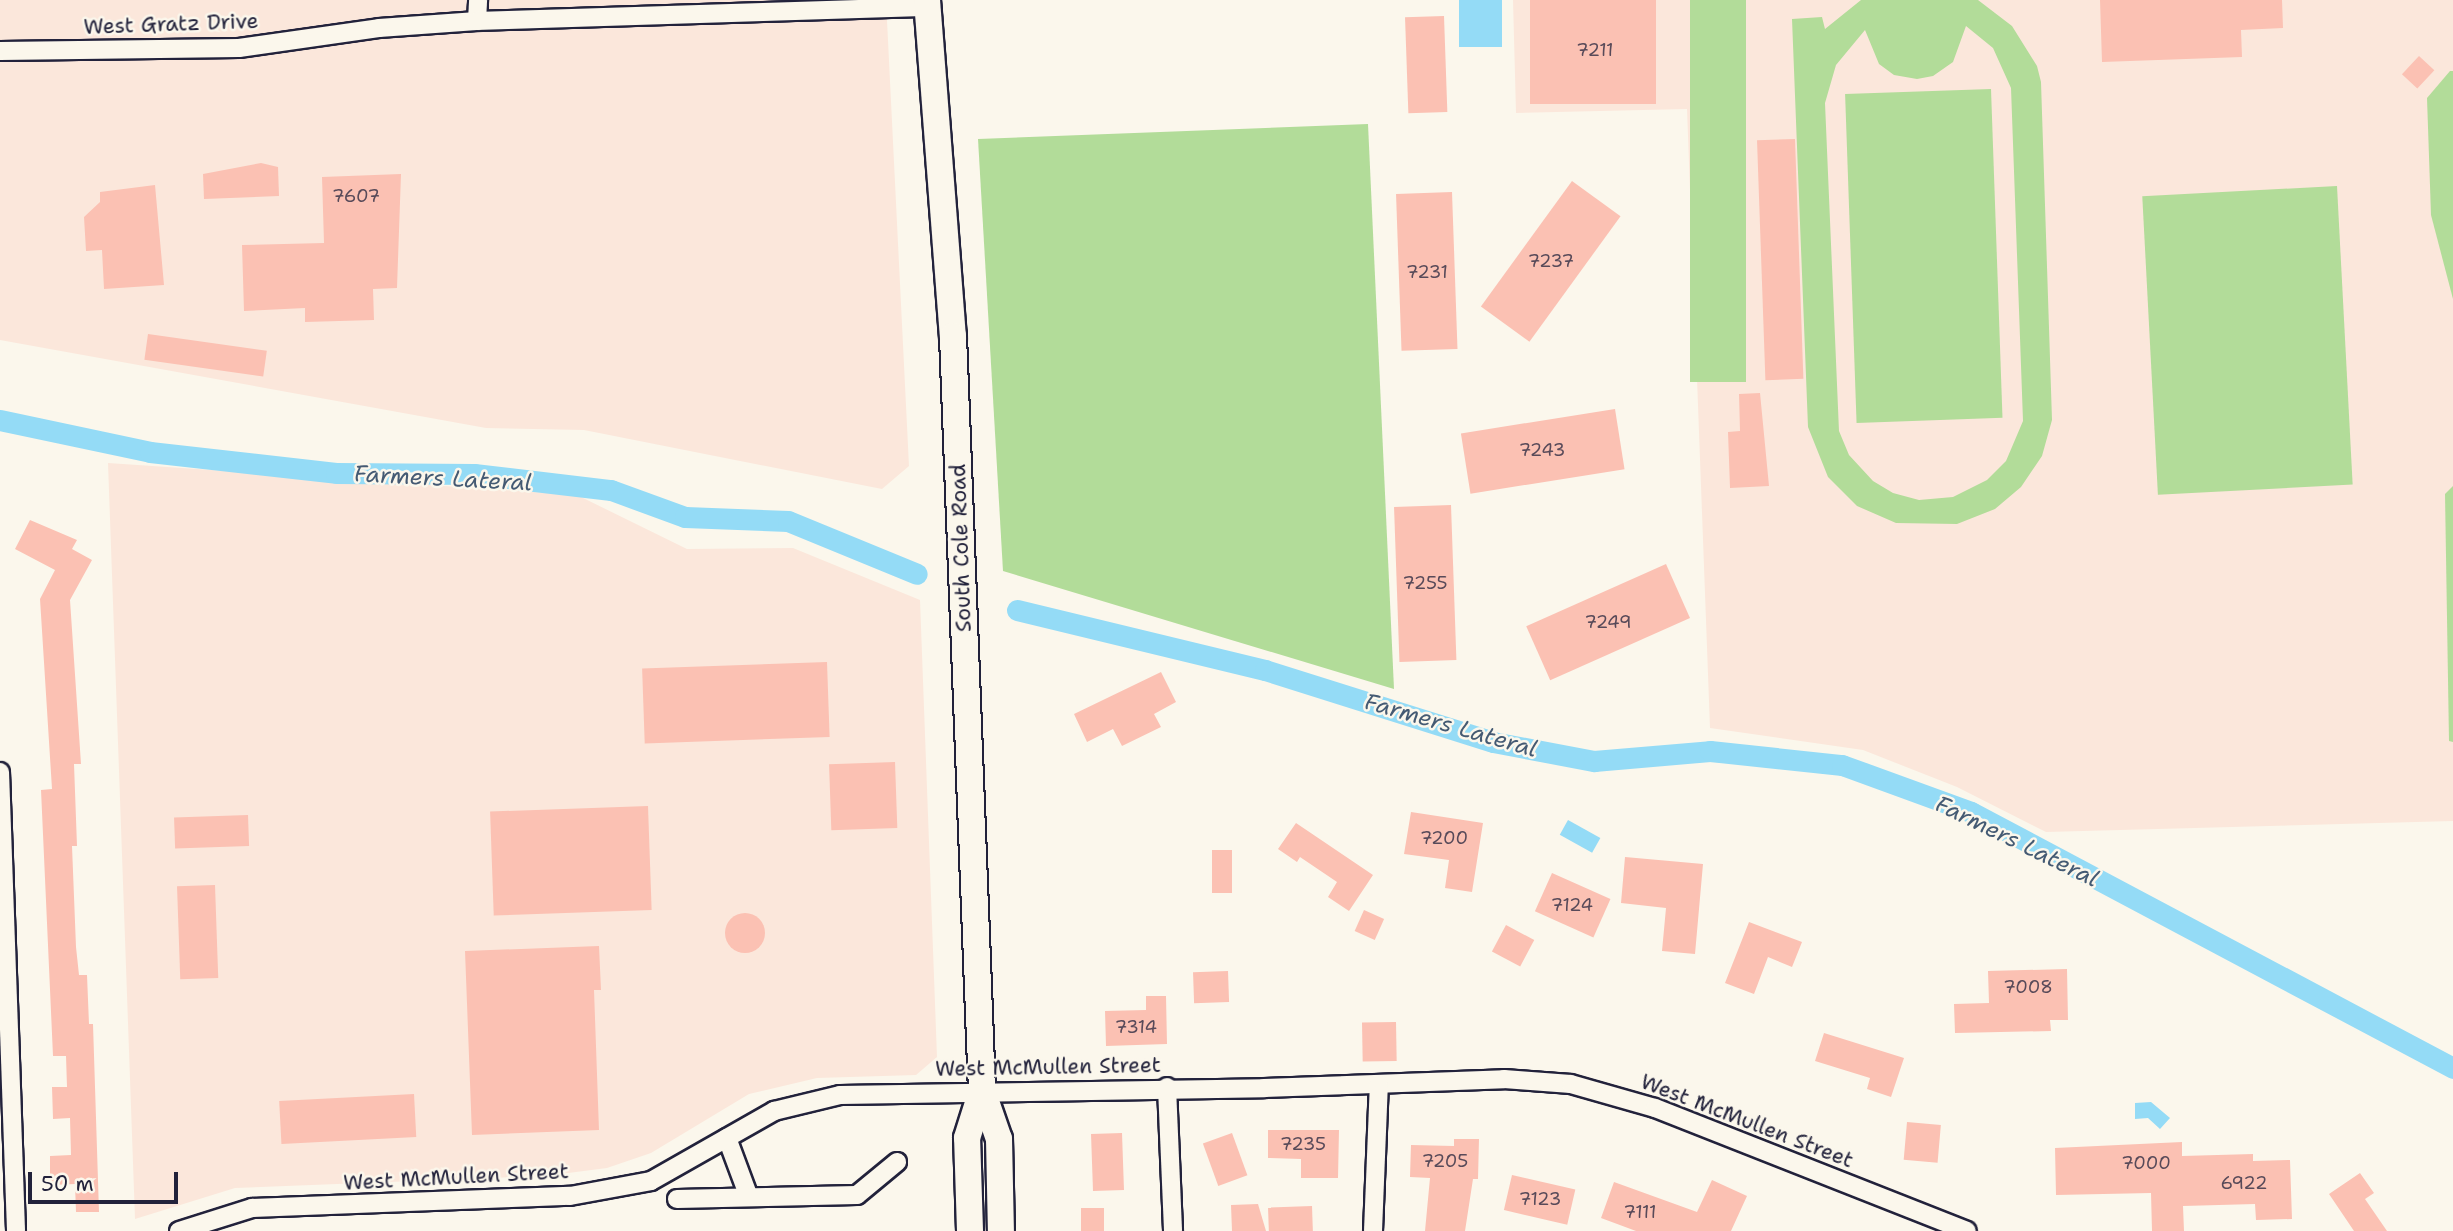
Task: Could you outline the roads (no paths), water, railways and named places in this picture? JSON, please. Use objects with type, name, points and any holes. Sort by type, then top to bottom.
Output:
[{"type":"main road","name":"South Cole Road","points":[[929,2],[953,336],[982,1090],[999,1139],[1001,1231]]},
{"type":"main road","name":"South Cole Road","points":[[970,1231],[967,1138],[982,1090]]},
{"type":"street","points":[[477,21],[478,0]]},
{"type":"street","name":"West Gratz Drive","points":[[0,51],[239,48],[379,28],[477,21],[929,2]]},
{"type":"street","points":[[0,772],[16,1231]]},
{"type":"street","name":"West McMullen Street","points":[[178,1231],[252,1208],[570,1196],[651,1181],[774,1111],[840,1095],[1504,1079],[1571,1084],[1730,1135],[1967,1231]]},
{"type":"street","points":[[1373,1231],[1379,1084]]},
{"type":"street","points":[[1167,1087],[1173,1231]]},
{"type":"street","points":[[727,1138],[749,1197]]},
{"type":"street","points":[[677,1199],[857,1195],[897,1162]]},
{"type":"water","points":[[1459,0],[1502,0],[1502,47],[1459,47]]},
{"type":"water","points":[[1568,820],[1600,838],[1592,853],[1560,835]]},
{"type":"water","points":[[2151,1102],[2170,1118],[2160,1129],[2148,1118],[2135,1119],[2135,1103]]},
{"type":"waterway","name":"Farmers Lateral","points":[[0,420],[150,452],[336,473],[474,474],[611,490],[685,517],[788,521],[917,574]]},
{"type":"waterway","name":"Farmers Lateral","points":[[1017,610],[1265,670],[1493,742],[1594,761],[1710,751],[1842,765],[1971,812],[2453,1068]]}]
